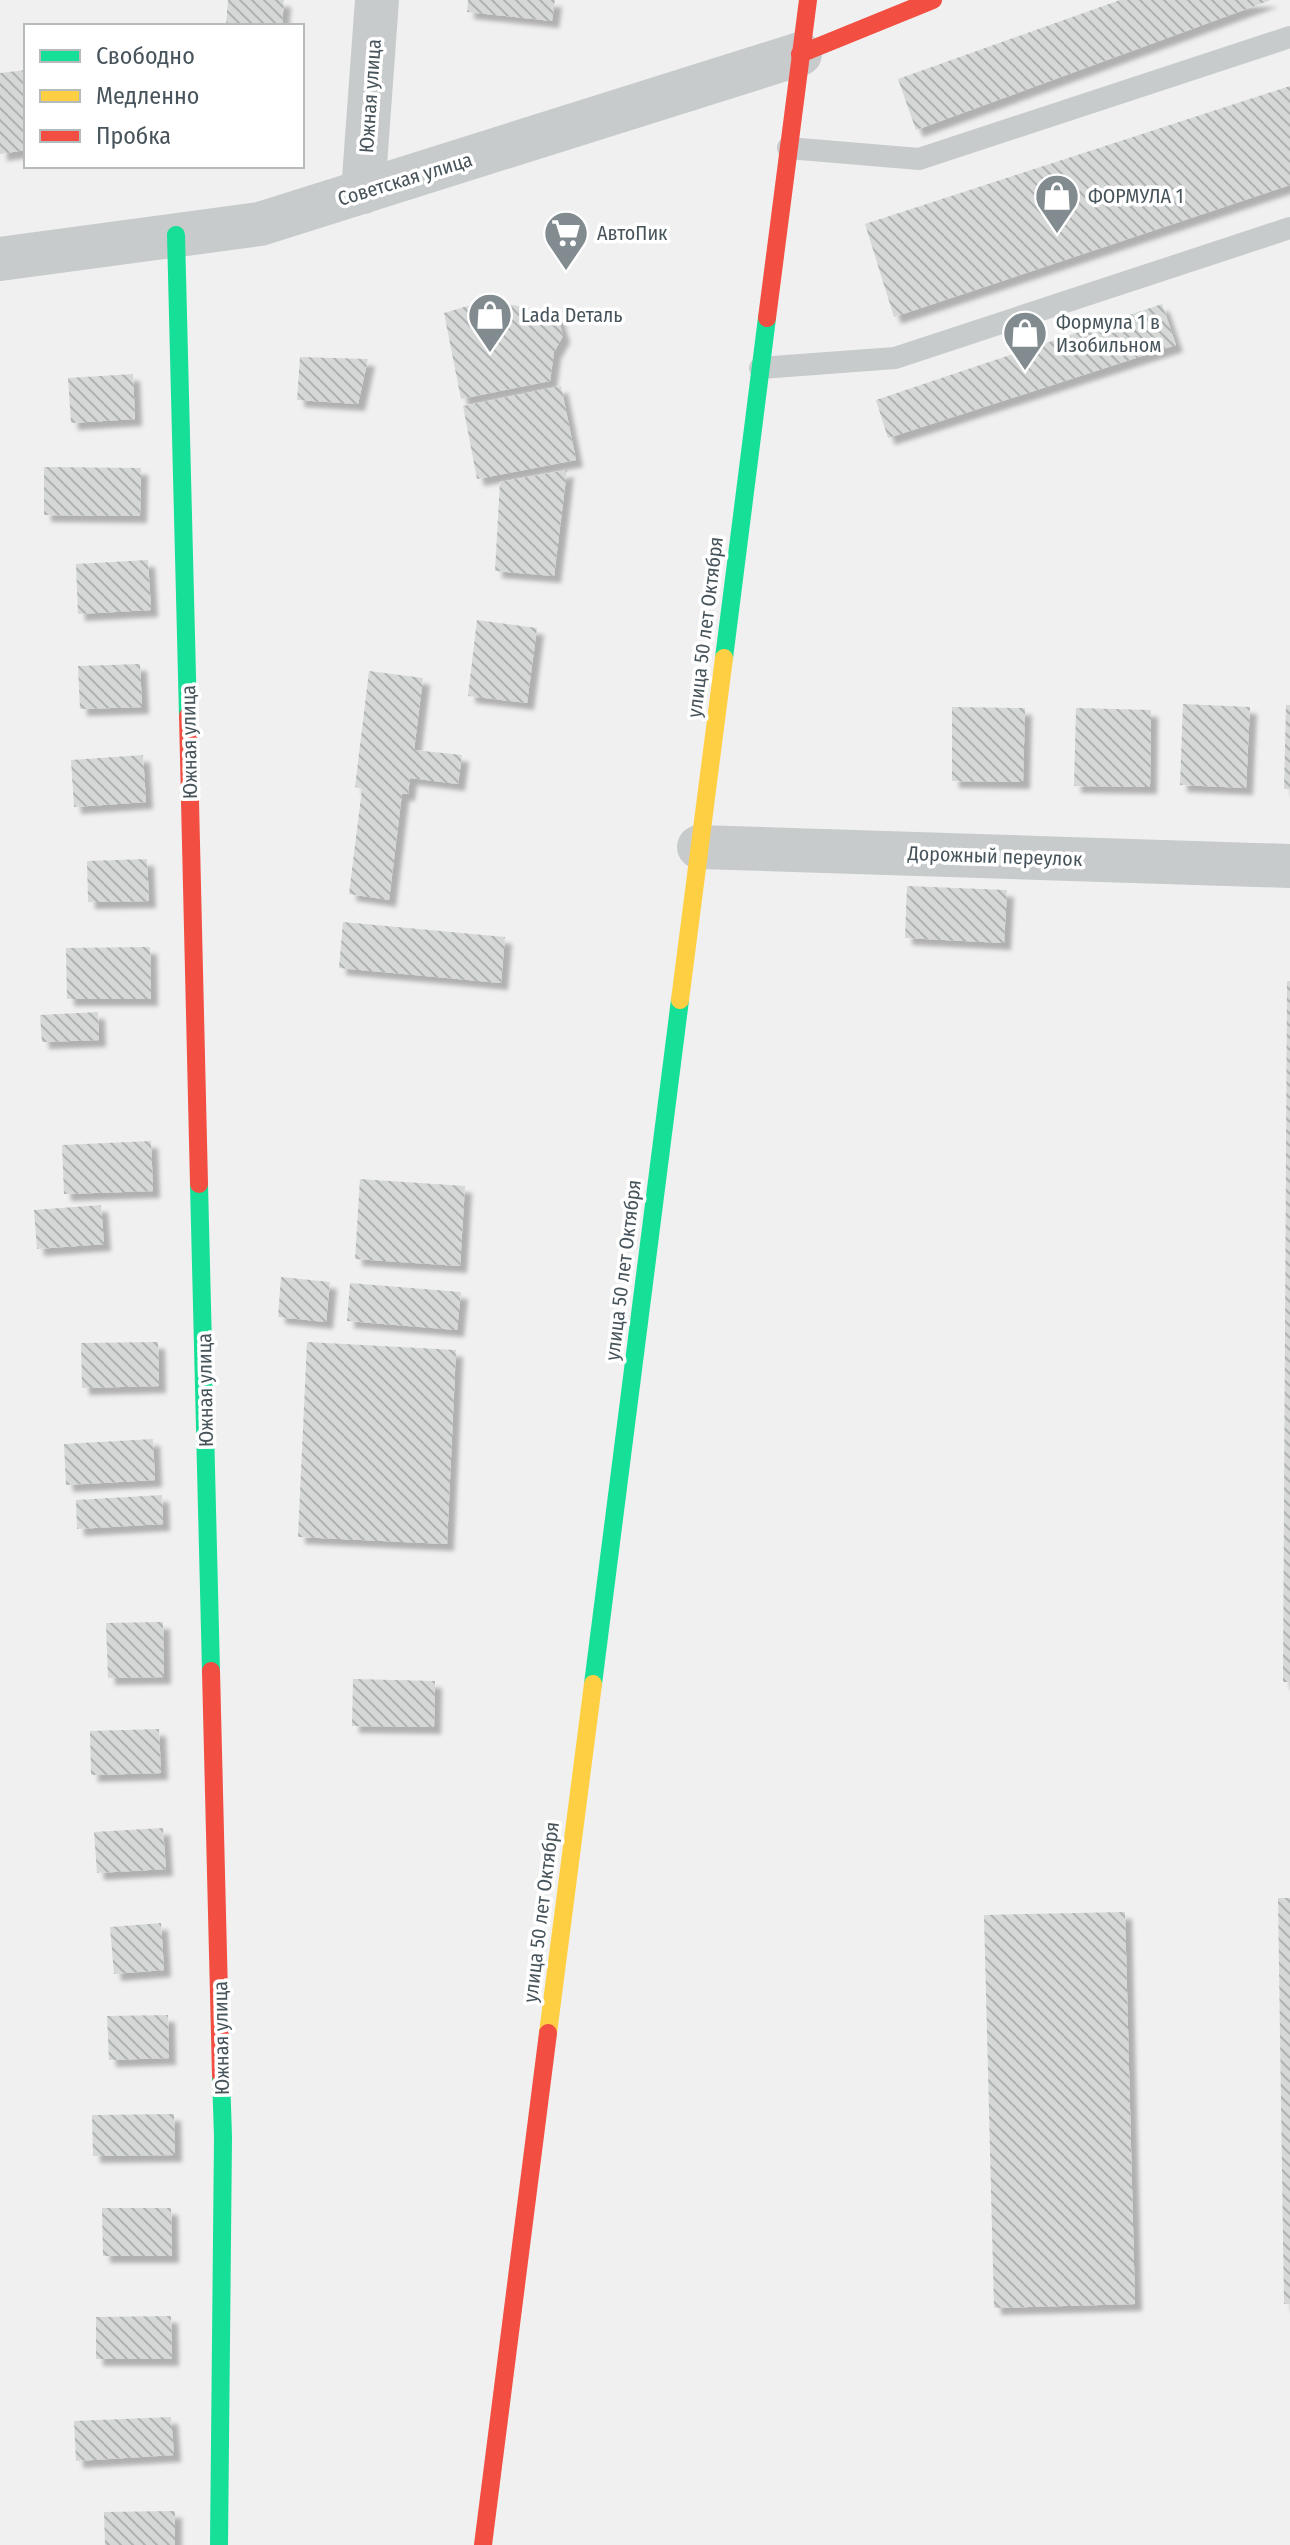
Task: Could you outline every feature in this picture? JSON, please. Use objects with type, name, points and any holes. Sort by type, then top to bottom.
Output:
[{"type":"main road","name":"улица 50 лет Октября","points":[[483,2545],[808,0]]},
{"type":"main road","points":[[800,54],[933,0]]},
{"type":"main road","name":"Южная улица","points":[[176,235],[223,2137],[219,2545]]},
{"type":"street","name":"Южная улица","points":[[363,192],[377,0]]},
{"type":"street","name":"Советская улица","points":[[0,259],[260,224],[800,54]]},
{"type":"street","name":"Дорожный переулок","points":[[699,847],[1290,866]]},
{"type":"lane","points":[[788,148],[919,159],[1290,37]]},
{"type":"lane","points":[[760,368],[895,358],[1290,228]]},
{"type":"building","points":[[228,0],[284,0],[282,24],[226,24]]},
{"type":"building","points":[[468,0],[555,0],[552,21],[467,12]]},
{"type":"building","points":[[1120,0],[1271,0],[916,130],[898,79]]},
{"type":"building","points":[[24,70],[24,150],[0,154],[0,73]]},
{"type":"building","points":[[1290,86],[1290,185],[894,317],[865,224]]},
{"type":"building","points":[[488,300],[557,314],[563,336],[554,352],[550,381],[461,399],[444,313]]},
{"type":"building","name":"Формула 1 в Изобильном","points":[[1162,304],[1176,345],[888,438],[876,400]]},
{"type":"building","points":[[300,357],[368,359],[358,404],[297,400]]},
{"type":"building","points":[[133,374],[135,419],[71,423],[68,378]]},
{"type":"building","points":[[561,386],[576,460],[477,479],[463,406]]},
{"type":"building","points":[[44,467],[141,468],[140,516],[44,515]]},
{"type":"building","points":[[567,470],[554,576],[495,571],[500,482]]},
{"type":"building","points":[[148,560],[151,610],[78,614],[76,564]]},
{"type":"building","points":[[477,620],[537,628],[527,703],[468,696]]},
{"type":"building","points":[[140,664],[142,707],[80,709],[78,666]]},
{"type":"building","points":[[369,671],[423,678],[414,750],[462,755],[458,784],[410,778],[408,794],[402,794],[389,900],[349,894],[362,789],[355,787]]},
{"type":"building","points":[[1183,704],[1250,707],[1246,788],[1180,785]]},
{"type":"building","points":[[1286,705],[1290,705],[1290,789],[1284,789]]},
{"type":"building","points":[[952,707],[1025,708],[1023,782],[952,781]]},
{"type":"building","points":[[1076,708],[1151,710],[1150,787],[1074,786]]},
{"type":"building","points":[[143,755],[146,802],[74,807],[71,760]]},
{"type":"building","points":[[147,859],[149,901],[88,902],[87,861]]},
{"type":"building","points":[[907,886],[1007,890],[1004,943],[905,938]]},
{"type":"building","points":[[343,922],[505,937],[501,983],[339,968]]},
{"type":"building","points":[[150,947],[151,999],[67,999],[66,948]]},
{"type":"building","points":[[1287,981],[1290,981],[1290,1682],[1283,1682]]},
{"type":"building","points":[[98,1012],[99,1040],[42,1042],[40,1015]]},
{"type":"building","points":[[151,1141],[153,1191],[64,1194],[62,1145]]},
{"type":"building","points":[[360,1179],[465,1186],[460,1266],[355,1259]]},
{"type":"building","points":[[101,1205],[104,1244],[37,1249],[34,1210]]},
{"type":"building","points":[[281,1277],[330,1282],[326,1322],[278,1317]]},
{"type":"building","points":[[350,1283],[461,1292],[457,1330],[347,1321]]},
{"type":"building","points":[[158,1342],[159,1386],[82,1388],[81,1343]]},
{"type":"building","points":[[307,1342],[456,1350],[447,1544],[298,1537]]},
{"type":"building","points":[[153,1439],[155,1480],[66,1485],[64,1444]]},
{"type":"building","points":[[162,1495],[163,1524],[77,1529],[76,1500]]},
{"type":"building","points":[[163,1622],[164,1677],[108,1678],[106,1623]]},
{"type":"building","points":[[353,1679],[435,1681],[434,1727],[352,1726]]},
{"type":"building","points":[[159,1729],[161,1773],[91,1775],[90,1731]]},
{"type":"building","points":[[163,1828],[166,1869],[97,1873],[94,1832]]},
{"type":"building","points":[[1278,1898],[1290,1898],[1290,2304],[1284,2304]]},
{"type":"building","points":[[1125,1912],[1135,2304],[994,2308],[984,1915]]},
{"type":"building","points":[[161,1923],[164,1970],[114,1974],[110,1927]]},
{"type":"building","points":[[168,2015],[169,2058],[109,2060],[107,2016]]},
{"type":"building","points":[[174,2114],[175,2155],[93,2156],[92,2115]]},
{"type":"building","points":[[102,2208],[171,2208],[172,2256],[103,2256]]},
{"type":"building","points":[[171,2316],[172,2359],[96,2359],[96,2317]]},
{"type":"building","points":[[171,2417],[174,2455],[76,2461],[74,2421]]},
{"type":"building","points":[[175,2511],[175,2545],[105,2545],[104,2512]]},
{"type":"traffic: fast","points":[[176,235],[188,716]]},
{"type":"traffic: fast","points":[[724,658],[767,318]]},
{"type":"traffic: fast","points":[[593,1684],[680,1000]]},
{"type":"traffic: fast","points":[[199,1184],[211,1671]]},
{"type":"traffic: fast","points":[[219,2545],[221,2075]]},
{"type":"traffic: slow","points":[[680,1000],[724,658]]},
{"type":"traffic: slow","points":[[548,2033],[593,1684]]},
{"type":"traffic: jam","points":[[767,318],[808,0]]},
{"type":"traffic: jam","points":[[800,54],[933,0]]},
{"type":"traffic: jam","points":[[188,716],[199,1184]]},
{"type":"traffic: jam","points":[[211,1671],[221,2075]]},
{"type":"traffic: jam","points":[[483,2545],[548,2033]]},
{"type":"place","name":"ФОРМУЛА 1","points":[[1057,235]]},
{"type":"place","name":"АвтоПик","points":[[566,272]]},
{"type":"place","name":"Lada Dеталь","points":[[490,354]]},
{"type":"place","name":"Формула 1 в Изобильном","points":[[1025,372]]}]
